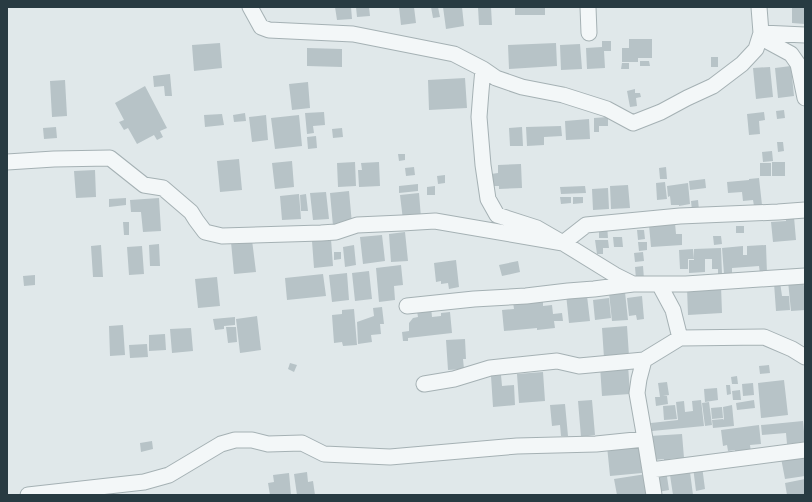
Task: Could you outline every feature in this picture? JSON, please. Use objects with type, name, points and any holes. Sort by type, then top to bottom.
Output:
[{"type":"street","points":[[250,7],[261,27],[269,30],[353,34],[454,54],[483,69],[496,78],[522,87],[564,96],[607,108],[633,123],[661,112],[713,86],[742,64],[756,49],[761,33],[759,7]]},
{"type":"street","points":[[588,7],[589,33]]},
{"type":"street","points":[[761,33],[805,35]]},
{"type":"street","points":[[761,33],[767,41],[791,54],[798,64],[805,98]]},
{"type":"street","points":[[483,69],[479,117],[482,165],[488,199],[497,215],[537,228],[615,275],[633,284]]},
{"type":"street","points":[[7,162],[110,158],[144,185],[163,188],[191,212],[205,232],[222,236],[336,232],[357,225],[435,221],[563,243],[586,225],[680,216],[805,210]]},
{"type":"street","points":[[407,306],[474,299],[526,296],[633,284],[706,283],[805,276]]},
{"type":"street","points":[[659,284],[673,310],[680,338]]},
{"type":"street","points":[[424,384],[454,379],[490,368],[557,361],[579,366],[644,360],[680,338],[764,337],[805,356]]},
{"type":"street","points":[[644,360],[639,378],[637,394],[654,495]]},
{"type":"street","points":[[28,495],[144,482],[169,475],[221,444],[235,440],[252,440],[268,444],[302,443],[324,454],[390,457],[517,446],[596,444],[645,439]]},
{"type":"street","points":[[650,470],[805,450]]},
{"type":"building","points":[[335,7],[351,7],[352,19],[337,20]]},
{"type":"building","points":[[356,7],[369,7],[370,16],[357,17]]},
{"type":"building","points":[[399,7],[414,7],[416,23],[401,25]]},
{"type":"building","points":[[431,7],[438,7],[440,17],[433,18]]},
{"type":"building","points":[[443,7],[462,7],[464,26],[446,29]]},
{"type":"building","points":[[478,7],[491,7],[492,25],[479,25]]},
{"type":"building","points":[[515,7],[545,7],[545,15],[515,15]]},
{"type":"building","points":[[792,7],[805,7],[805,24],[792,23]]},
{"type":"building","points":[[629,39],[652,39],[652,58],[638,58],[638,62],[622,62],[622,48],[629,48]]},
{"type":"building","points":[[602,41],[611,41],[611,51],[604,51],[605,68],[587,69],[586,48],[602,47]]},
{"type":"building","points":[[220,43],[222,68],[194,71],[192,45]]},
{"type":"building","points":[[556,43],[557,66],[509,69],[508,45]]},
{"type":"building","points":[[580,44],[582,69],[561,70],[560,45]]},
{"type":"building","points":[[307,48],[342,49],[342,67],[307,66]]},
{"type":"building","points":[[711,57],[718,57],[718,67],[711,67]]},
{"type":"building","points":[[640,61],[649,61],[650,66],[640,66]]},
{"type":"building","points":[[622,63],[629,63],[629,69],[621,69]]},
{"type":"building","points":[[791,66],[794,96],[778,98],[775,68]]},
{"type":"building","points":[[770,67],[773,97],[756,99],[753,68]]},
{"type":"building","points":[[170,74],[172,96],[165,96],[164,86],[154,87],[153,76]]},
{"type":"building","points":[[465,78],[467,108],[429,110],[428,80]]},
{"type":"building","points":[[65,80],[67,116],[52,117],[50,81]]},
{"type":"building","points":[[308,82],[310,108],[292,110],[289,84]]},
{"type":"building","points":[[145,86],[167,128],[160,131],[163,137],[157,140],[154,135],[137,144],[128,128],[124,130],[119,122],[124,120],[115,103]]},
{"type":"building","points":[[635,89],[635,93],[640,93],[641,97],[636,98],[637,106],[630,107],[627,91]]},
{"type":"building","points":[[784,110],[785,118],[777,119],[776,111]]},
{"type":"building","points":[[324,112],[325,125],[313,126],[314,133],[307,134],[305,113]]},
{"type":"building","points":[[764,112],[765,120],[759,121],[760,134],[749,135],[747,114]]},
{"type":"building","points":[[245,113],[246,121],[234,122],[233,115]]},
{"type":"building","points":[[222,114],[224,125],[205,127],[204,115]]},
{"type":"building","points":[[266,115],[268,140],[252,142],[249,117]]},
{"type":"building","points":[[299,115],[302,146],[275,149],[271,118]]},
{"type":"building","points":[[608,117],[608,126],[599,126],[599,132],[594,132],[594,118]]},
{"type":"building","points":[[589,119],[590,139],[566,140],[565,121]]},
{"type":"building","points":[[561,126],[562,136],[544,137],[544,145],[527,146],[526,127]]},
{"type":"building","points":[[56,127],[57,138],[44,139],[43,128]]},
{"type":"building","points":[[522,127],[523,146],[510,146],[509,128]]},
{"type":"building","points":[[342,128],[343,137],[333,138],[332,129]]},
{"type":"building","points":[[316,136],[317,148],[308,149],[307,137]]},
{"type":"building","points":[[777,142],[783,142],[784,151],[778,152]]},
{"type":"building","points":[[772,151],[773,161],[763,162],[762,152]]},
{"type":"building","points":[[398,154],[405,154],[405,160],[399,161]]},
{"type":"building","points":[[239,159],[242,190],[220,192],[217,161]]},
{"type":"building","points":[[292,161],[294,187],[275,189],[272,163]]},
{"type":"building","points":[[355,162],[356,186],[338,187],[337,163]]},
{"type":"building","points":[[379,162],[380,186],[359,187],[358,170],[362,170],[361,163]]},
{"type":"building","points":[[772,162],[785,162],[785,176],[772,176]]},
{"type":"building","points":[[760,163],[771,163],[771,176],[760,176]]},
{"type":"building","points":[[521,164],[522,188],[499,189],[499,186],[491,186],[491,174],[498,173],[498,165]]},
{"type":"building","points":[[414,167],[415,175],[406,176],[405,168]]},
{"type":"building","points":[[666,167],[667,179],[660,179],[659,168]]},
{"type":"building","points":[[95,170],[96,197],[76,198],[74,171]]},
{"type":"building","points":[[445,175],[445,183],[438,184],[437,176]]},
{"type":"building","points":[[759,178],[762,205],[754,206],[753,200],[743,201],[742,192],[728,193],[727,182]]},
{"type":"building","points":[[705,179],[706,188],[690,190],[689,181]]},
{"type":"building","points":[[665,182],[667,199],[657,200],[656,183]]},
{"type":"building","points":[[688,183],[690,204],[679,206],[671,205],[670,196],[668,197],[667,186]]},
{"type":"building","points":[[418,184],[418,191],[399,193],[399,186]]},
{"type":"building","points":[[628,185],[630,208],[611,209],[610,186]]},
{"type":"building","points":[[435,186],[435,195],[427,195],[427,187]]},
{"type":"building","points":[[585,186],[586,193],[561,194],[560,187]]},
{"type":"building","points":[[608,188],[609,209],[593,210],[592,189]]},
{"type":"building","points":[[349,191],[352,224],[333,226],[330,193]]},
{"type":"building","points":[[326,192],[329,219],[313,220],[310,193]]},
{"type":"building","points":[[419,193],[421,218],[403,220],[400,195]]},
{"type":"building","points":[[299,194],[301,219],[282,220],[280,196]]},
{"type":"building","points":[[306,194],[308,211],[301,211],[300,195]]},
{"type":"building","points":[[560,197],[571,197],[571,203],[561,204]]},
{"type":"building","points":[[573,197],[583,197],[583,203],[573,204]]},
{"type":"building","points":[[126,198],[126,205],[109,207],[109,199]]},
{"type":"building","points":[[159,198],[161,231],[143,232],[141,212],[131,212],[130,200]]},
{"type":"building","points":[[698,200],[699,210],[692,211],[691,201]]},
{"type":"building","points":[[794,217],[796,240],[773,242],[771,222],[786,221],[786,218]]},
{"type":"building","points":[[123,222],[129,222],[129,235],[124,235]]},
{"type":"building","points":[[675,223],[676,234],[682,234],[682,245],[651,247],[649,225]]},
{"type":"building","points":[[607,225],[608,238],[599,238],[599,230]]},
{"type":"building","points":[[736,226],[744,226],[744,233],[736,233]]},
{"type":"building","points":[[637,230],[644,230],[645,239],[638,240]]},
{"type":"building","points":[[405,232],[408,261],[391,262],[389,234]]},
{"type":"building","points":[[382,235],[385,261],[363,264],[360,237]]},
{"type":"building","points":[[713,236],[721,236],[722,244],[714,245]]},
{"type":"building","points":[[613,237],[622,237],[623,247],[614,247]]},
{"type":"building","points":[[331,239],[333,266],[314,268],[312,241]]},
{"type":"building","points":[[252,240],[256,272],[234,274],[231,242]]},
{"type":"building","points":[[595,240],[608,240],[609,248],[603,248],[603,254],[597,254]]},
{"type":"building","points":[[638,242],[647,242],[647,250],[639,251]]},
{"type":"building","points":[[159,244],[160,266],[150,266],[149,245]]},
{"type":"building","points":[[101,245],[103,277],[93,277],[91,246]]},
{"type":"building","points":[[354,245],[356,265],[345,267],[343,247]]},
{"type":"building","points":[[766,245],[767,274],[760,274],[759,266],[732,268],[732,274],[724,274],[722,248],[743,246],[743,255],[747,255],[747,246]]},
{"type":"building","points":[[142,246],[144,274],[129,275],[127,247]]},
{"type":"building","points":[[721,248],[722,274],[718,274],[718,269],[712,269],[712,259],[705,259],[705,272],[689,273],[689,260],[694,260],[694,249]]},
{"type":"building","points":[[693,249],[694,259],[688,259],[688,269],[680,269],[679,250]]},
{"type":"building","points":[[334,252],[341,252],[341,259],[334,260]]},
{"type":"building","points":[[643,252],[644,261],[635,262],[634,253]]},
{"type":"building","points":[[456,260],[459,287],[449,289],[448,283],[441,284],[441,281],[436,282],[434,263]]},
{"type":"building","points":[[518,261],[520,272],[502,276],[499,265]]},
{"type":"building","points":[[401,265],[403,285],[394,286],[395,300],[379,302],[376,268]]},
{"type":"building","points":[[643,266],[644,279],[636,279],[635,267]]},
{"type":"building","points":[[369,271],[372,299],[355,301],[352,273]]},
{"type":"building","points":[[347,273],[349,300],[332,302],[329,275]]},
{"type":"building","points":[[323,274],[326,296],[287,300],[285,278]]},
{"type":"building","points":[[35,275],[35,285],[24,286],[23,276]]},
{"type":"building","points":[[217,277],[220,306],[198,308],[195,279]]},
{"type":"building","points":[[803,280],[805,310],[791,311],[788,281]]},
{"type":"building","points":[[780,282],[782,296],[789,296],[790,310],[776,311],[774,283]]},
{"type":"building","points":[[721,286],[722,313],[688,315],[687,288]]},
{"type":"building","points":[[625,292],[628,320],[612,321],[609,293]]},
{"type":"building","points":[[566,294],[587,296],[590,321],[569,323]]},
{"type":"building","points":[[642,296],[644,319],[637,320],[636,315],[629,316],[627,298]]},
{"type":"building","points":[[609,298],[611,318],[595,320],[593,300]]},
{"type":"building","points":[[543,299],[543,306],[552,305],[553,314],[562,313],[563,321],[554,321],[555,328],[504,331],[502,310],[514,309],[513,302]]},
{"type":"building","points":[[382,307],[384,324],[380,324],[381,334],[371,335],[372,342],[358,344],[357,322],[374,316],[373,308]]},
{"type":"building","points":[[431,307],[432,317],[441,316],[441,313],[450,312],[452,333],[408,338],[408,341],[403,341],[402,332],[409,331],[409,323],[413,318],[418,317],[417,311]]},
{"type":"building","points":[[354,309],[357,345],[343,346],[342,342],[334,343],[332,315],[342,314],[342,310]]},
{"type":"building","points":[[257,316],[261,350],[240,353],[236,319]]},
{"type":"building","points":[[235,317],[235,325],[224,326],[224,329],[215,330],[213,319]]},
{"type":"building","points":[[123,325],[125,355],[110,356],[109,326]]},
{"type":"building","points":[[627,326],[629,356],[604,358],[602,328]]},
{"type":"building","points":[[226,327],[236,327],[237,342],[228,343]]},
{"type":"building","points":[[191,328],[193,351],[172,353],[170,329]]},
{"type":"building","points":[[165,334],[166,350],[149,351],[149,335]]},
{"type":"building","points":[[465,339],[466,359],[463,359],[464,369],[448,370],[446,340]]},
{"type":"building","points":[[147,344],[148,357],[130,358],[129,345]]},
{"type":"building","points":[[290,363],[297,365],[294,372],[288,369]]},
{"type":"building","points":[[628,365],[630,394],[602,396],[600,366]]},
{"type":"building","points":[[769,365],[770,373],[760,374],[759,366]]},
{"type":"building","points":[[543,372],[545,401],[519,403],[517,374]]},
{"type":"building","points":[[501,375],[502,386],[514,385],[515,405],[493,407],[491,376]]},
{"type":"building","points":[[737,376],[738,384],[732,384],[731,377]]},
{"type":"building","points":[[784,380],[788,415],[761,418],[758,383]]},
{"type":"building","points":[[667,382],[669,395],[663,396],[667,396],[668,404],[656,406],[655,397],[660,397],[658,383]]},
{"type":"building","points":[[753,383],[754,395],[743,396],[742,384]]},
{"type":"building","points":[[726,385],[730,385],[731,394],[727,395]]},
{"type":"building","points":[[717,388],[718,400],[705,402],[704,389]]},
{"type":"building","points":[[740,390],[741,400],[733,400],[732,391]]},
{"type":"building","points":[[592,400],[595,435],[581,437],[578,401]]},
{"type":"building","points":[[701,400],[704,426],[652,431],[651,423],[678,420],[676,402],[684,401],[685,412],[693,411],[692,401]]},
{"type":"building","points":[[754,400],[755,408],[737,410],[736,403]]},
{"type":"building","points":[[709,402],[712,425],[705,426],[702,403]]},
{"type":"building","points":[[565,404],[568,436],[561,436],[560,425],[552,426],[550,405]]},
{"type":"building","points":[[675,405],[677,419],[664,420],[663,406]]},
{"type":"building","points":[[732,405],[734,426],[713,428],[712,420],[724,420],[723,407]]},
{"type":"building","points":[[722,407],[723,418],[712,419],[711,408]]},
{"type":"building","points":[[803,421],[805,442],[787,444],[786,433],[762,435],[761,425]]},
{"type":"building","points":[[759,425],[761,444],[750,445],[751,452],[735,454],[735,450],[728,451],[727,445],[723,446],[721,430]]},
{"type":"building","points":[[682,434],[684,458],[669,459],[670,463],[664,463],[664,459],[654,460],[650,436]]},
{"type":"building","points":[[152,441],[153,449],[141,452],[140,443]]},
{"type":"building","points":[[639,443],[642,473],[610,476],[607,446]]},
{"type":"building","points":[[804,455],[805,476],[785,479],[781,458]]},
{"type":"building","points":[[702,466],[705,489],[696,491],[693,467]]},
{"type":"building","points":[[666,470],[669,490],[658,492],[655,472]]},
{"type":"building","points":[[307,472],[308,482],[313,481],[315,495],[297,495],[294,474]]},
{"type":"building","points":[[690,472],[693,495],[673,495],[670,475]]},
{"type":"building","points":[[289,473],[291,495],[270,495],[268,483],[274,482],[273,475]]},
{"type":"building","points":[[646,474],[648,495],[617,495],[614,479]]},
{"type":"building","points":[[805,479],[805,495],[787,495],[785,483]]}]
